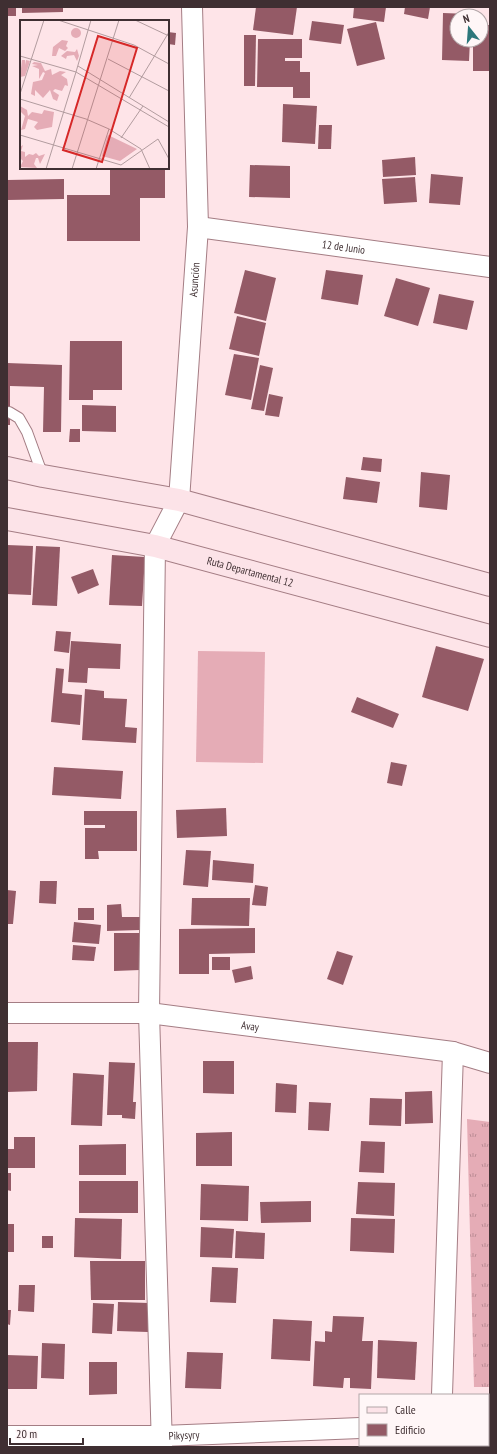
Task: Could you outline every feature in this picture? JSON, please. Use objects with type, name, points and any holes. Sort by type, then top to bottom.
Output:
[{"type":"main road","points":[[7,468],[43,476],[179,500],[490,585]]},
{"type":"main road","name":"Ruta Departamental 12","points":[[7,519],[155,546],[490,636]]},
{"type":"street","name":"Asunción","points":[[155,546],[179,500],[198,227],[192,7]]},
{"type":"street","name":"12 de Junio","points":[[198,227],[490,267]]},
{"type":"street","points":[[155,546],[149,1013],[162,1442]]},
{"type":"street","name":"Avay","points":[[7,1013],[149,1013],[453,1052],[490,1063]]},
{"type":"street","points":[[442,1394],[453,1052]]},
{"type":"street","name":"Pikysyry","points":[[7,1436],[162,1442],[359,1428]]},
{"type":"lane","points":[[9,412],[19,418],[27,432],[43,476]]},
{"type":"green space","points":[[198,651],[265,652],[263,763],[196,762]]},
{"type":"green space","points":[[467,1119],[490,1122],[490,1387],[474,1387]]},
{"type":"building","points":[[7,7],[16,7],[16,16],[7,16]]},
{"type":"building","points":[[22,7],[63,7],[63,12],[22,13]]},
{"type":"building","points":[[256,7],[297,7],[293,35],[253,30]]},
{"type":"building","points":[[354,7],[386,7],[384,22],[353,18]]},
{"type":"building","points":[[405,7],[430,7],[428,19],[404,14]]},
{"type":"building","points":[[443,13],[449,13],[449,48],[470,48],[469,61],[442,60]]},
{"type":"building","points":[[312,21],[344,25],[341,44],[309,40]]},
{"type":"building","points":[[376,22],[385,59],[357,66],[347,29]]},
{"type":"building","points":[[490,25],[490,71],[473,71],[473,48],[489,48]]},
{"type":"building","points":[[169,32],[176,33],[175,45],[169,44]]},
{"type":"building","points":[[244,35],[256,35],[255,86],[244,86]]},
{"type":"building","points":[[258,39],[302,39],[302,58],[285,58],[285,61],[300,61],[300,72],[310,72],[310,98],[293,98],[293,87],[257,87]]},
{"type":"building","points":[[283,104],[317,106],[315,144],[282,142]]},
{"type":"building","points":[[319,125],[332,125],[331,149],[318,149]]},
{"type":"building","points":[[415,157],[416,175],[383,177],[382,160]]},
{"type":"building","points":[[250,165],[290,166],[290,198],[249,197]]},
{"type":"building","points":[[110,169],[165,169],[165,198],[140,198],[140,241],[67,241],[67,195],[110,195]]},
{"type":"building","points":[[431,174],[463,177],[460,205],[429,203]]},
{"type":"building","points":[[415,177],[417,202],[384,204],[382,179]]},
{"type":"building","points":[[64,179],[64,199],[7,200],[7,180]]},
{"type":"building","points":[[245,270],[276,278],[266,321],[234,313]]},
{"type":"building","points":[[326,270],[363,275],[358,305],[321,299]]},
{"type":"building","points":[[396,278],[430,288],[418,326],[384,316]]},
{"type":"building","points":[[439,294],[474,301],[467,330],[433,323]]},
{"type":"building","points":[[237,316],[266,323],[259,356],[229,349]]},
{"type":"building","points":[[70,341],[122,341],[122,390],[93,390],[93,400],[69,400]]},
{"type":"building","points":[[234,354],[259,358],[251,400],[225,395]]},
{"type":"building","points":[[7,363],[62,365],[61,432],[43,432],[44,387],[10,386],[10,425],[7,425]]},
{"type":"building","points":[[260,365],[273,368],[264,411],[251,409]]},
{"type":"building","points":[[269,394],[283,397],[279,417],[265,415]]},
{"type":"building","points":[[82,405],[116,406],[116,432],[82,431]]},
{"type":"building","points":[[70,429],[80,429],[80,442],[69,442]]},
{"type":"building","points":[[363,457],[382,459],[381,472],[361,470]]},
{"type":"building","points":[[421,472],[450,475],[447,510],[419,507]]},
{"type":"building","points":[[346,477],[380,482],[377,503],[343,499]]},
{"type":"building","points":[[7,545],[33,546],[31,595],[7,594]]},
{"type":"building","points":[[36,546],[60,547],[57,606],[32,605]]},
{"type":"building","points":[[112,555],[145,557],[142,606],[109,605]]},
{"type":"building","points":[[93,569],[99,585],[78,594],[71,577]]},
{"type":"building","points":[[56,631],[71,632],[69,653],[54,651]]},
{"type":"building","points":[[71,641],[121,644],[120,669],[88,668],[87,683],[68,682]]},
{"type":"building","points":[[436,646],[484,659],[468,711],[422,697]]},
{"type":"building","points":[[56,668],[64,669],[62,693],[82,695],[80,725],[51,722]]},
{"type":"building","points":[[85,689],[104,691],[104,698],[127,699],[125,727],[137,728],[136,743],[82,740]]},
{"type":"building","points":[[357,697],[399,714],[393,728],[351,712]]},
{"type":"building","points":[[391,762],[407,765],[402,786],[387,783]]},
{"type":"building","points":[[54,767],[123,771],[121,799],[52,795]]},
{"type":"building","points":[[226,808],[227,836],[177,838],[176,810]]},
{"type":"building","points":[[84,811],[137,811],[137,851],[98,851],[99,859],[85,859],[85,828],[105,828],[105,825],[84,825]]},
{"type":"building","points":[[186,850],[211,851],[208,887],[183,885]]},
{"type":"building","points":[[213,860],[254,864],[253,883],[212,880]]},
{"type":"building","points":[[40,881],[57,881],[56,904],[39,903]]},
{"type":"building","points":[[255,885],[268,887],[266,906],[252,905]]},
{"type":"building","points":[[7,890],[16,891],[13,924],[7,924]]},
{"type":"building","points":[[192,898],[250,898],[249,926],[191,925]]},
{"type":"building","points":[[121,904],[122,917],[140,917],[140,930],[107,931],[107,905]]},
{"type":"building","points":[[78,908],[94,908],[94,920],[78,920]]},
{"type":"building","points":[[74,922],[101,925],[99,944],[72,942]]},
{"type":"building","points":[[255,928],[255,953],[209,954],[209,974],[179,974],[179,929]]},
{"type":"building","points":[[114,933],[139,933],[140,970],[114,971]]},
{"type":"building","points":[[73,945],[96,947],[94,961],[72,960]]},
{"type":"building","points":[[337,951],[353,956],[343,985],[327,979]]},
{"type":"building","points":[[212,957],[230,957],[230,970],[212,970]]},
{"type":"building","points":[[251,966],[253,979],[235,983],[232,970]]},
{"type":"building","points":[[7,1042],[38,1042],[37,1091],[7,1092]]},
{"type":"building","points":[[203,1061],[234,1061],[234,1094],[203,1093]]},
{"type":"building","points":[[109,1062],[135,1063],[133,1102],[136,1102],[135,1119],[122,1118],[122,1115],[107,1115]]},
{"type":"building","points":[[73,1073],[104,1075],[102,1126],[71,1125]]},
{"type":"building","points":[[276,1083],[297,1085],[296,1113],[275,1112]]},
{"type":"building","points":[[432,1091],[433,1123],[405,1124],[405,1092]]},
{"type":"building","points":[[370,1098],[402,1099],[401,1126],[369,1125]]},
{"type":"building","points":[[309,1102],[331,1103],[329,1131],[308,1130]]},
{"type":"building","points":[[232,1132],[232,1166],[196,1166],[196,1133]]},
{"type":"building","points":[[14,1137],[35,1137],[35,1168],[7,1168],[7,1149],[14,1149]]},
{"type":"building","points":[[361,1141],[385,1142],[384,1173],[359,1172]]},
{"type":"building","points":[[126,1144],[126,1175],[79,1175],[79,1145]]},
{"type":"building","points":[[7,1173],[11,1173],[11,1191],[7,1190]]},
{"type":"building","points":[[79,1181],[138,1181],[138,1213],[79,1213]]},
{"type":"building","points":[[358,1182],[395,1183],[394,1216],[356,1214]]},
{"type":"building","points":[[201,1184],[249,1186],[248,1221],[200,1220]]},
{"type":"building","points":[[311,1201],[311,1222],[261,1223],[260,1202]]},
{"type":"building","points":[[75,1218],[122,1219],[121,1259],[74,1257]]},
{"type":"building","points":[[351,1218],[395,1219],[394,1253],[350,1251]]},
{"type":"building","points":[[7,1224],[14,1224],[14,1252],[7,1252]]},
{"type":"building","points":[[201,1227],[234,1229],[232,1258],[200,1257]]},
{"type":"building","points":[[236,1231],[265,1233],[264,1259],[235,1258]]},
{"type":"building","points":[[42,1236],[53,1236],[53,1248],[42,1248]]},
{"type":"building","points":[[90,1261],[145,1261],[145,1300],[91,1300]]},
{"type":"building","points":[[212,1267],[238,1268],[236,1303],[210,1302]]},
{"type":"building","points":[[19,1285],[35,1285],[34,1312],[18,1311]]},
{"type":"building","points":[[118,1302],[149,1303],[148,1332],[117,1331]]},
{"type":"building","points":[[93,1303],[114,1304],[112,1334],[92,1333]]},
{"type":"building","points":[[7,1310],[11,1310],[10,1325],[7,1324]]},
{"type":"building","points":[[333,1316],[364,1317],[362,1341],[373,1341],[371,1389],[350,1388],[350,1378],[344,1378],[343,1388],[313,1386],[315,1341],[325,1342],[325,1331],[332,1332]]},
{"type":"building","points":[[273,1319],[312,1321],[310,1361],[271,1359]]},
{"type":"building","points":[[378,1340],[417,1342],[415,1380],[377,1378]]},
{"type":"building","points":[[42,1343],[65,1344],[64,1379],[41,1378]]},
{"type":"building","points":[[187,1352],[223,1353],[221,1389],[185,1388]]},
{"type":"building","points":[[7,1355],[38,1356],[37,1389],[7,1389]]},
{"type":"building","points":[[89,1362],[117,1362],[117,1394],[89,1395]]}]
